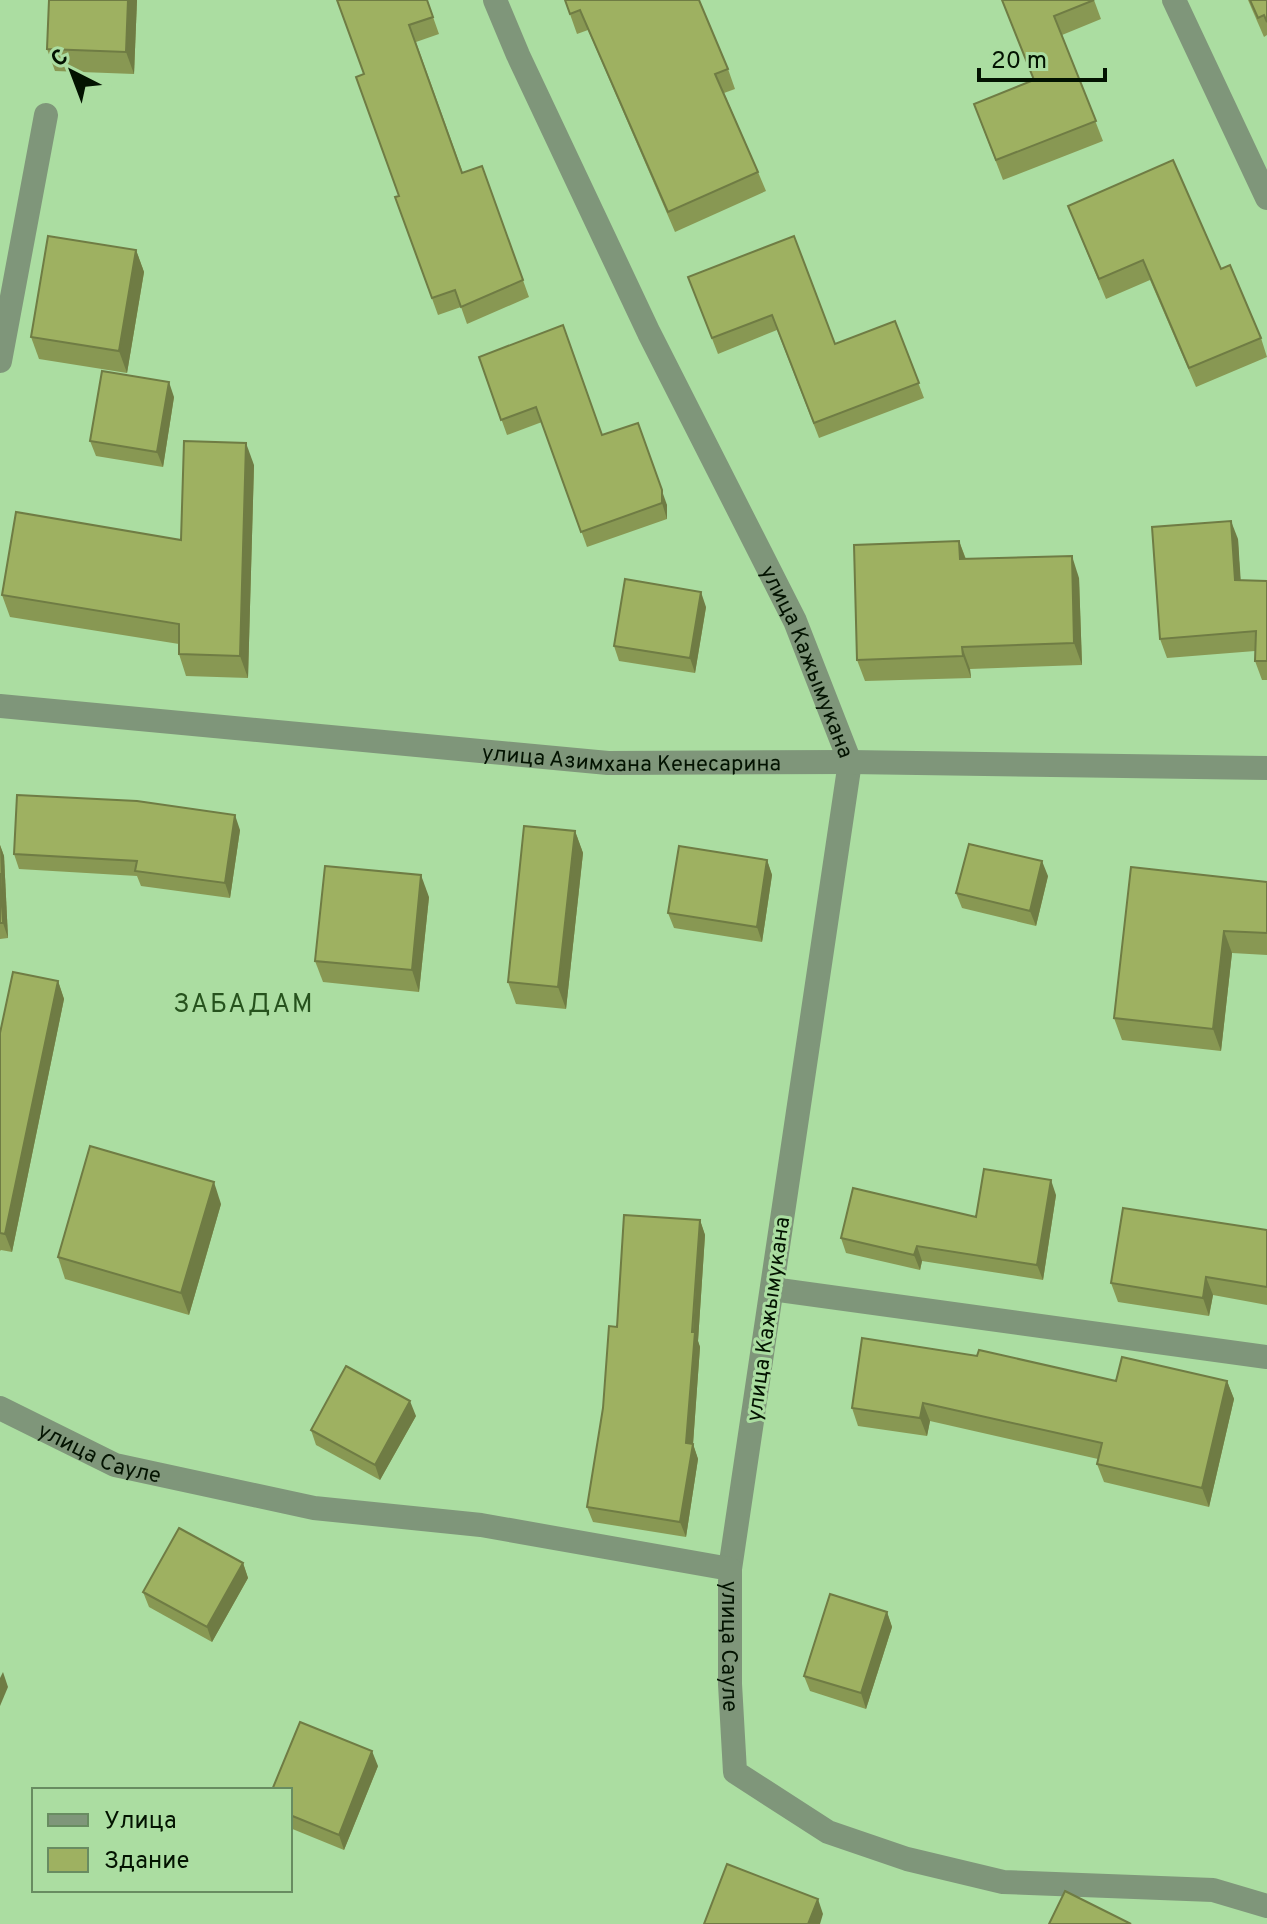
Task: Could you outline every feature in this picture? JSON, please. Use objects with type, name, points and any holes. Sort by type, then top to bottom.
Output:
[{"type":"street","name":"улица Кажымукана","points":[[495,0],[649,333],[795,621],[850,762],[730,1569]]},
{"type":"street","points":[[1174,0],[1267,198]]},
{"type":"street","points":[[0,361],[46,115]]},
{"type":"street","name":"улица Азимхана Кенесарина","points":[[0,706],[608,763],[850,762],[1267,768]]},
{"type":"street","points":[[772,1289],[1267,1357]]},
{"type":"street","name":"улица Сауле","points":[[0,1408],[115,1465],[314,1508],[481,1525],[730,1569],[730,1684],[735,1772],[828,1832],[907,1859],[1003,1882],[1213,1890],[1267,1906]]},
{"type":"building","points":[[49,0],[128,0],[126,52],[47,49]]},
{"type":"building","points":[[337,0],[427,0],[433,17],[409,25],[462,173],[482,166],[523,280],[461,307],[455,290],[432,298],[356,77],[364,74]]},
{"type":"building","points":[[565,0],[699,0],[728,69],[715,74],[758,172],[668,212],[580,10],[570,14]]},
{"type":"building","points":[[1002,0],[1094,0],[1054,16],[1096,121],[996,160],[974,104],[1034,80]]},
{"type":"building","points":[[1250,0],[1267,0],[1267,22],[1264,15],[1258,18]]},
{"type":"building","points":[[1173,160],[1221,269],[1230,265],[1261,338],[1189,368],[1143,260],[1099,279],[1068,206]]},
{"type":"building","points":[[48,236],[136,250],[119,351],[31,337]]},
{"type":"building","points":[[794,236],[835,344],[895,321],[919,383],[814,423],[772,315],[712,338],[688,277]]},
{"type":"building","points":[[563,325],[602,435],[638,423],[662,490],[662,503],[581,532],[536,407],[501,420],[479,357]]},
{"type":"building","points":[[102,371],[169,382],[157,452],[90,441]]},
{"type":"building","points":[[184,441],[246,443],[240,656],[179,654],[179,624],[2,595],[16,512],[181,540]]},
{"type":"building","points":[[1231,521],[1235,580],[1267,581],[1267,661],[1255,661],[1256,631],[1160,639],[1152,527]]},
{"type":"building","points":[[959,541],[960,559],[1072,556],[1074,643],[962,647],[963,656],[857,660],[854,545]]},
{"type":"building","points":[[625,579],[701,592],[690,658],[614,646]]},
{"type":"building","points":[[17,795],[137,801],[235,815],[225,883],[135,871],[137,861],[14,854]]},
{"type":"building","points":[[524,826],[575,831],[558,987],[508,982]]},
{"type":"building","points":[[969,844],[1042,861],[1030,911],[956,893]]},
{"type":"building","points":[[679,846],[767,860],[757,927],[668,913]]},
{"type":"building","points":[[325,866],[421,875],[412,970],[315,961]]},
{"type":"building","points":[[1131,867],[1267,882],[1267,933],[1224,931],[1213,1029],[1114,1018]]},
{"type":"building","points":[[0,873],[3,923],[0,923]]},
{"type":"building","points":[[13,972],[58,981],[5,1234],[0,1233],[0,1033]]},
{"type":"building","points":[[90,1146],[214,1182],[181,1293],[58,1257]]},
{"type":"building","points":[[984,1169],[1051,1180],[1037,1265],[917,1246],[914,1255],[841,1238],[853,1188],[976,1217]]},
{"type":"building","points":[[1123,1208],[1267,1230],[1267,1287],[1206,1277],[1203,1298],[1111,1283]]},
{"type":"building","points":[[624,1215],[700,1220],[686,1443],[693,1444],[680,1522],[587,1507],[603,1408],[609,1326],[617,1327]]},
{"type":"building","points":[[862,1338],[977,1356],[979,1350],[1116,1381],[1122,1357],[1227,1381],[1202,1488],[1097,1464],[1102,1443],[923,1403],[920,1418],[852,1408]]},
{"type":"building","points":[[346,1366],[410,1401],[375,1465],[311,1430]]},
{"type":"building","points":[[179,1528],[243,1563],[207,1627],[143,1592]]},
{"type":"building","points":[[830,1594],[887,1612],[861,1693],[804,1676]]},
{"type":"building","points":[[300,1722],[372,1751],[339,1835],[292,1816],[292,1788],[273,1788]]},
{"type":"building","points":[[727,1864],[818,1899],[808,1924],[704,1924]]},
{"type":"building","points":[[1065,1891],[1131,1924],[1049,1924]]},
{"type":"district","name":"ЗАБАДАМ","points":[[244,1003]]}]
